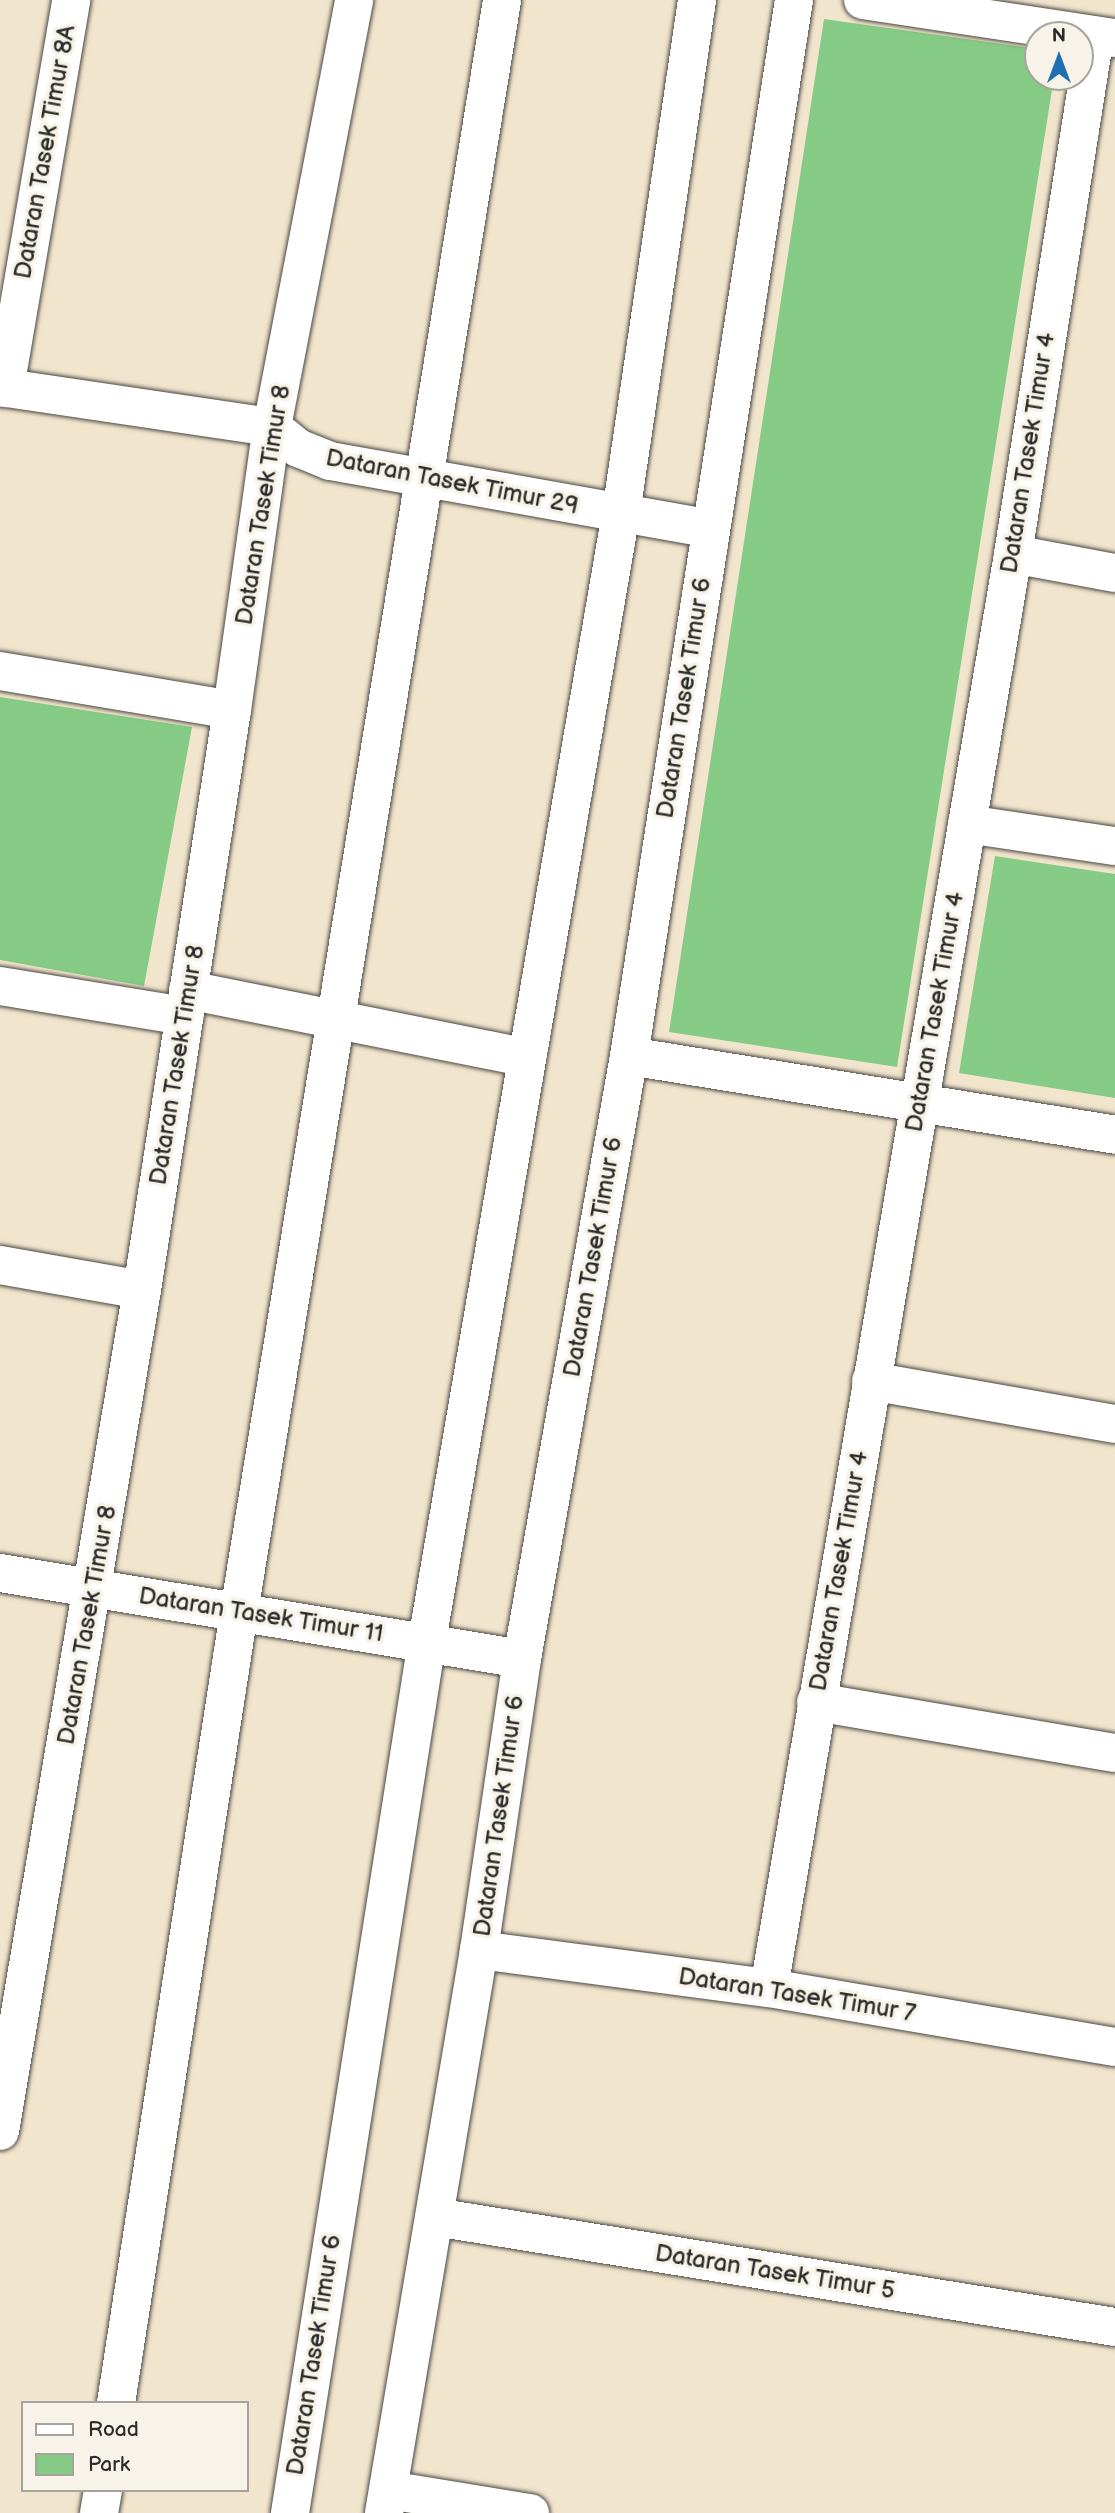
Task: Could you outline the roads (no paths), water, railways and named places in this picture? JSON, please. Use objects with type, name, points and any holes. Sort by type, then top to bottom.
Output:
[{"type":"street","name":"Dataran Tasek Timur 8A","points":[[3,387],[71,0]]},
{"type":"street","name":"Dataran Tasek Timur 8","points":[[0,2131],[94,1588],[142,1290],[232,710],[272,427],[354,0]]},
{"type":"street","points":[[116,2401],[239,1612],[502,0]]},
{"type":"street","name":"Dataran Tasek Timur 6","points":[[289,2513],[427,1642],[621,513],[697,0]]},
{"type":"street","name":"Dataran Tasek Timur 6","points":[[386,2502],[479,1950],[522,1659],[629,1056],[794,0]]},
{"type":"street","points":[[863,0],[1105,37]]},
{"type":"street","name":"Dataran Tasek Timur 4","points":[[769,1988],[1013,554],[1105,37]]},
{"type":"street","name":"Dataran Tasek Timur 29","points":[[3,387],[272,427],[284,439],[313,455],[710,529]]},
{"type":"street","points":[[1013,554],[1115,573]]},
{"type":"street","points":[[0,671],[232,710]]},
{"type":"street","points":[[967,824],[1115,846]]},
{"type":"street","points":[[0,986],[337,1020],[527,1058]]},
{"type":"street","points":[[629,1056],[1115,1135]]},
{"type":"street","points":[[0,1265],[142,1290]]},
{"type":"street","points":[[871,1381],[1115,1424]]},
{"type":"street","name":"Dataran Tasek Timur 11","points":[[0,1573],[522,1659]]},
{"type":"street","points":[[816,1702],[1115,1754]]},
{"type":"street","name":"Dataran Tasek Timur 7","points":[[479,1950],[769,1988],[1115,2047]]},
{"type":"street","name":"Dataran Tasek Timur 5","points":[[435,2217],[1115,2327]]},
{"type":"street","points":[[99,2513],[103,2492]]},
{"type":"street","points":[[386,2502],[530,2513]]}]
